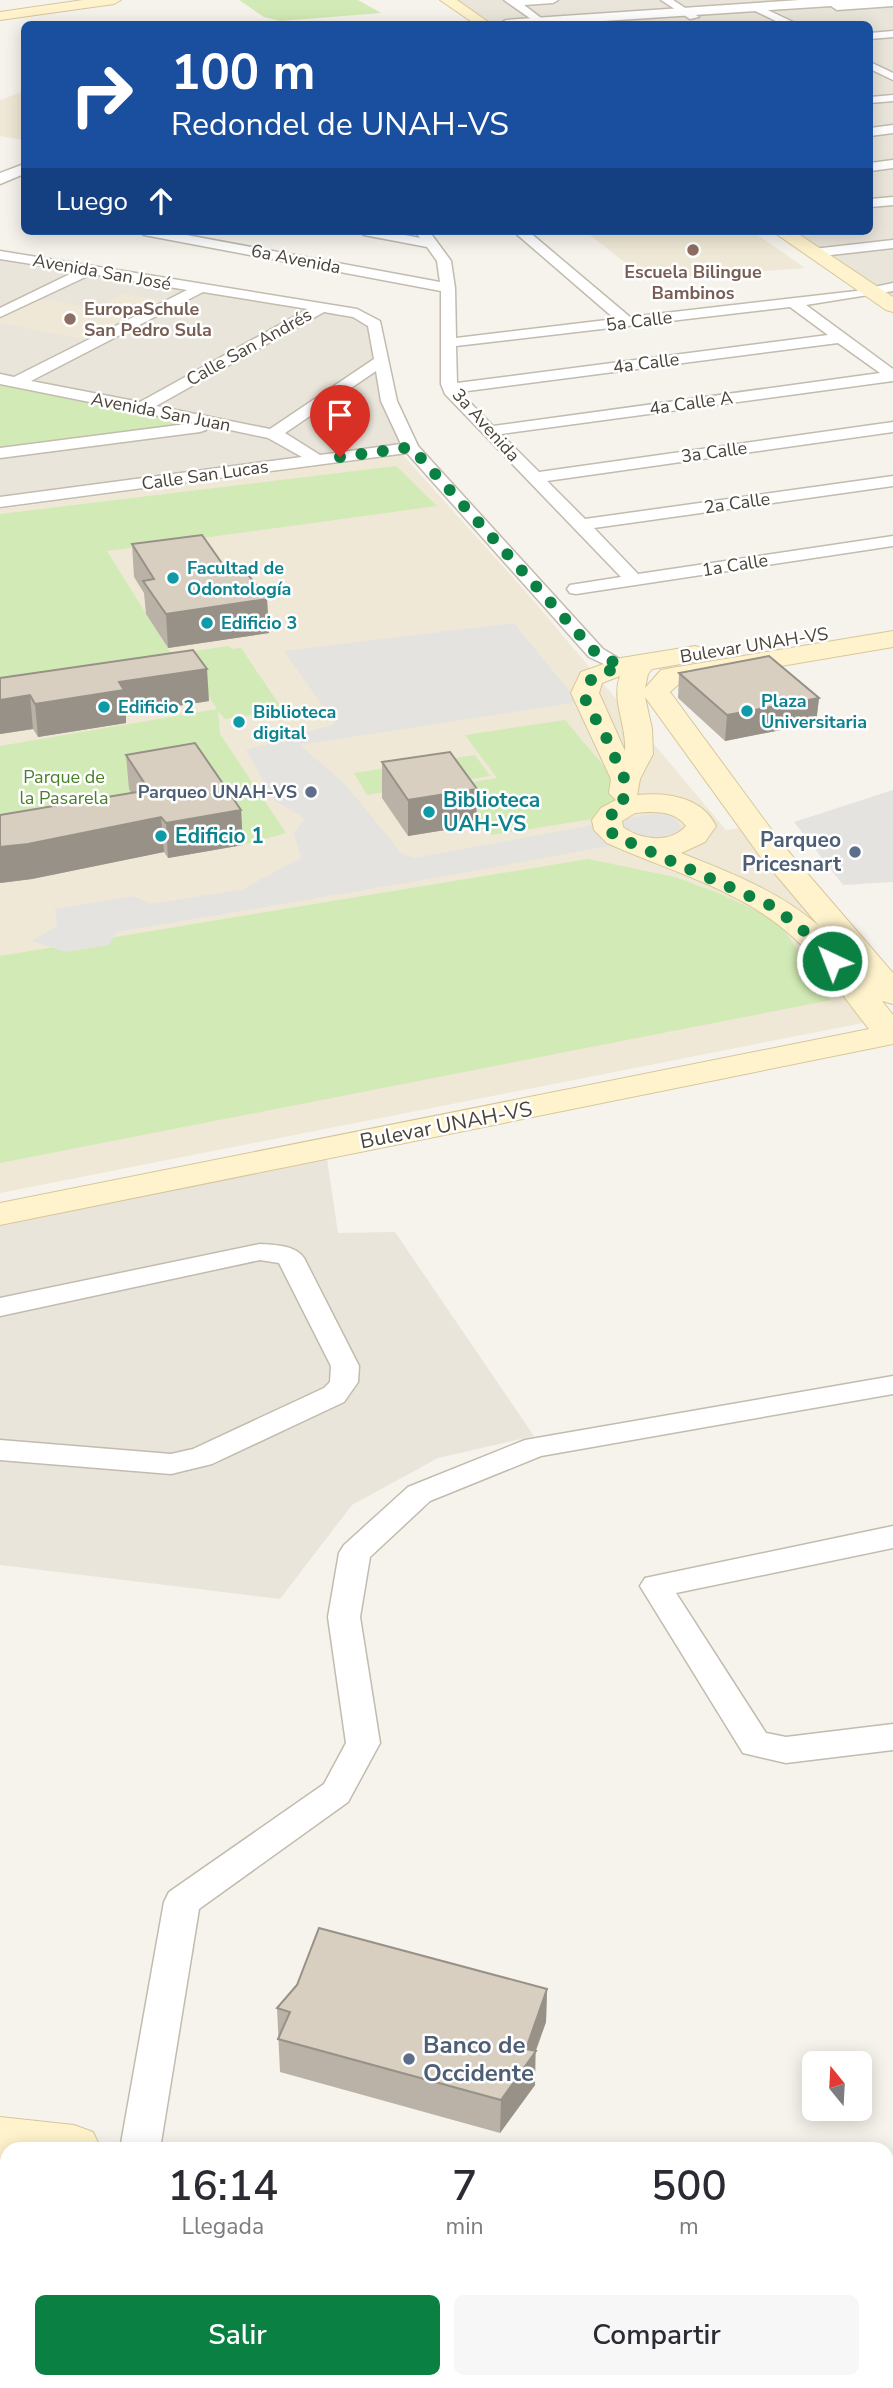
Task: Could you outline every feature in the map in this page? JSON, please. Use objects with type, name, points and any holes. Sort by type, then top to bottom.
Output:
[{"type":"main road","points":[[0,16],[114,0]]},
{"type":"main road","points":[[447,0],[479,21]]},
{"type":"main road","points":[[787,235],[893,306]]},
{"type":"main road","name":"Bulevar UNAH-VS","points":[[632,664],[893,623]]},
{"type":"main road","name":"Bulevar UNAH-VS","points":[[0,1214],[207,1165],[891,1023],[656,691],[671,676],[893,639]]},
{"type":"main road","points":[[596,653],[638,667],[629,685],[639,732],[639,754],[624,792],[607,820],[609,830],[619,839],[772,906],[802,929],[891,1023]]},
{"type":"main road","points":[[624,792],[606,737],[586,702],[585,692],[592,678],[632,664]]},
{"type":"main road","points":[[639,846],[664,847],[686,842],[699,832],[698,821],[704,790],[690,762],[698,751]]},
{"type":"main road","points":[[624,792],[656,803],[679,807],[698,821],[737,834],[771,850]]},
{"type":"main road","name":"Bulevar UNAH-VS","points":[[0,1199],[207,1165]]},
{"type":"street","points":[[511,1],[553,0]]},
{"type":"street","points":[[666,0],[690,14]]},
{"type":"street","points":[[575,21],[858,0]]},
{"type":"street","points":[[511,1],[539,21]]},
{"type":"street","points":[[759,9],[893,2]]},
{"type":"street","points":[[759,9],[783,21]]},
{"type":"street","points":[[615,21],[690,14]]},
{"type":"street","points":[[873,36],[893,34]]},
{"type":"street","points":[[873,68],[892,71]]},
{"type":"street","points":[[873,100],[893,98]]},
{"type":"street","points":[[873,132],[893,129]]},
{"type":"street","points":[[0,167],[21,158]]},
{"type":"street","points":[[873,167],[893,164]]},
{"type":"street","points":[[0,179],[21,170]]},
{"type":"street","points":[[873,203],[893,201]]},
{"type":"street","name":"6a Avenida","points":[[165,235],[448,288]]},
{"type":"street","points":[[385,235],[433,244]]},
{"type":"street","name":"3a Avenida","points":[[425,235],[444,261],[448,288],[450,389],[635,581]]},
{"type":"street","points":[[525,235],[627,322]]},
{"type":"street","points":[[813,253],[893,244]]},
{"type":"street","name":"Avenida San José","points":[[0,254],[357,313],[368,317],[375,324],[382,360]]},
{"type":"street","points":[[0,313],[90,270]]},
{"type":"street","name":"5a Calle","points":[[447,343],[794,303],[893,287]]},
{"type":"street","points":[[17,383],[201,288]]},
{"type":"street","points":[[794,303],[893,376]]},
{"type":"street","name":"Calle San Andrés","points":[[141,408],[321,308]]},
{"type":"street","name":"4a Calle","points":[[450,389],[841,338]]},
{"type":"street","points":[[273,434],[382,360],[389,401],[411,447],[596,653]]},
{"type":"street","name":"4a Calle A","points":[[489,430],[893,376]]},
{"type":"street","name":"Avenida San Juan","points":[[0,379],[273,434],[316,460]]},
{"type":"street","points":[[0,453],[223,424]]},
{"type":"street","name":"3a Calle","points":[[535,478],[893,426]]},
{"type":"street","name":"Calle San Lucas","points":[[0,502],[411,447]]},
{"type":"street","name":"2a Calle","points":[[581,525],[893,481]]},
{"type":"street","name":"1a Calle","points":[[544,594],[893,541]]},
{"type":"street","points":[[0,1307],[260,1252],[277,1253],[290,1258],[345,1366],[347,1375],[343,1387],[334,1395],[189,1461],[154,1464],[0,1450]]},
{"type":"street","points":[[141,2142],[182,1902],[336,1793],[363,1743],[344,1617],[355,1553],[419,1494],[535,1447],[893,1385]]},
{"type":"street","points":[[893,1537],[656,1586],[755,1744],[786,1750],[893,1737]]},
{"type":"shaded area","points":[[454,0],[893,0],[893,300],[796,235],[873,235],[873,21],[485,21]]},
{"type":"shaded area","points":[[21,92],[21,140],[0,136],[0,100]]},
{"type":"shaded area","name":"Escuela Bilingue Bambinos","points":[[590,235],[758,235],[805,268],[647,280]]},
{"type":"shaded area","points":[[0,256],[368,317],[411,448],[0,502]]},
{"type":"shaded area","name":"EuropaSchule San Pedro Sula","points":[[124,294],[175,302],[95,341],[0,323],[0,315],[36,298],[95,308]]},
{"type":"shaded area","points":[[403,455],[533,600],[726,830],[748,827],[883,1019],[0,1193],[0,509]]},
{"type":"shaded area","name":"Parqueo UNAH-VS","points":[[514,623],[578,702],[300,745],[345,784],[402,854],[415,858],[668,811],[685,832],[117,932],[109,945],[66,952],[32,941],[57,926],[55,909],[133,896],[152,904],[243,889],[301,858],[294,833],[305,819],[275,801],[246,750],[335,724],[284,651]]},
{"type":"shaded area","name":"Parqueo Pricesnart","points":[[893,790],[893,882],[843,885],[794,822]]},
{"type":"shaded area","points":[[327,1159],[338,1233],[395,1232],[534,1436],[438,1458],[352,1505],[280,1599],[0,1565],[0,1226]]},
{"type":"green space","points":[[239,0],[358,0],[381,13],[280,21],[264,17]]},
{"type":"green space","points":[[0,381],[206,426],[0,451]]},
{"type":"green space","points":[[396,466],[437,506],[107,551],[188,681],[0,709],[0,514]]},
{"type":"green space","name":"Parque de la Pasarela","points":[[229,646],[232,649],[241,648],[283,710],[225,719],[218,711],[220,734],[286,833],[243,845],[197,777],[129,789],[151,825],[0,851],[0,746],[217,709],[180,653]]},
{"type":"green space","points":[[565,720],[642,811],[492,835],[455,785],[497,778],[465,735]]},
{"type":"green space","points":[[475,755],[490,776],[367,795],[354,773]]},
{"type":"green space","points":[[588,859],[675,877],[723,895],[778,921],[831,1000],[0,1163],[0,956]]},
{"type":"building","points":[[202,535],[226,569],[242,567],[267,599],[166,614],[143,581],[154,579],[132,544]]},
{"type":"building","points":[[193,650],[207,669],[119,682],[124,690],[35,704],[30,695],[0,700],[0,678]]},
{"type":"building","points":[[769,656],[819,698],[727,715],[679,673]]},
{"type":"building","points":[[195,743],[241,810],[166,823],[161,817],[28,844],[0,847],[0,815],[149,790],[126,755]]},
{"type":"building","points":[[450,752],[477,789],[408,800],[382,762]]},
{"type":"building","name":"Banco de Occidente","points":[[319,1928],[547,1989],[526,2049],[536,2051],[501,2100],[278,2039],[290,2012],[277,2008],[297,1985]]},
{"type":"place","name":"Escuela Bilingue Bambinos","points":[[693,250]]},
{"type":"place","name":"EuropaSchule San Pedro Sula","points":[[70,319]]},
{"type":"place","name":"Facultad de Odontología","points":[[173,578]]},
{"type":"place","name":"Edificio 3","points":[[207,623]]},
{"type":"place","name":"Edificio 2","points":[[104,707]]},
{"type":"place","name":"Plaza Universitaria","points":[[747,711]]},
{"type":"place","name":"Biblioteca digital","points":[[239,722]]},
{"type":"place","name":"Parqueo UNAH-VS","points":[[311,792]]},
{"type":"place","name":"Biblioteca UAH-VS","points":[[429,812]]},
{"type":"place","name":"Edificio 1","points":[[161,836]]},
{"type":"place","name":"Parqueo Pricesnart","points":[[855,852]]},
{"type":"place","name":"Banco de Occidente","points":[[409,2059]]},
{"type":"route","points":[[340,457],[411,447],[596,653],[621,666],[592,678],[585,692],[590,711],[606,737],[624,778],[623,807],[607,820],[613,835],[772,906],[802,929],[832,961]]}]
